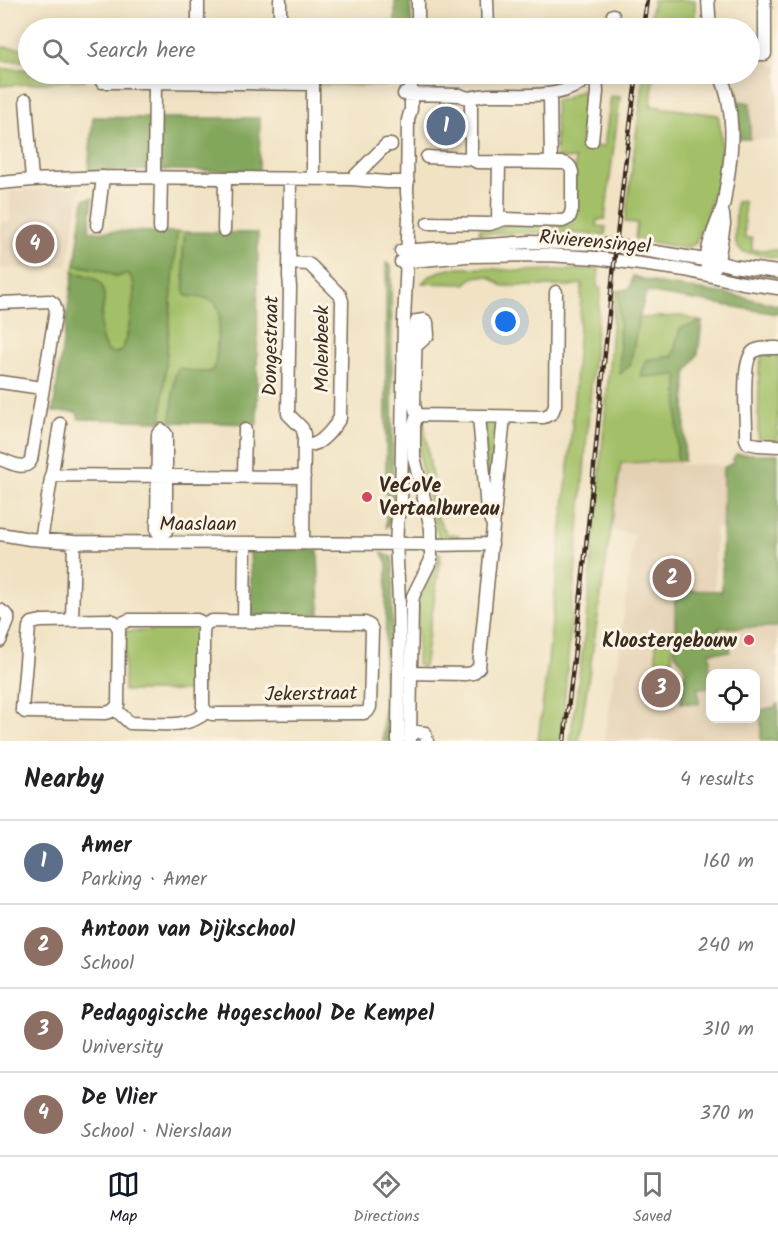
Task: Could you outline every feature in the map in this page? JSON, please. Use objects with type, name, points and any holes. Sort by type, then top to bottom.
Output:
[{"type":"street","points":[[198,0],[198,18]]},
{"type":"street","points":[[280,0],[280,18]]},
{"type":"street","points":[[418,0],[418,18]]},
{"type":"street","points":[[487,0],[487,18]]},
{"type":"street","points":[[708,0],[709,18]]},
{"type":"street","points":[[760,54],[765,54],[764,0]]},
{"type":"street","points":[[155,84],[160,228]]},
{"type":"street","points":[[313,84],[313,179]]},
{"type":"street","points":[[398,741],[400,544],[398,513],[401,502],[404,256],[409,217],[408,120],[411,109],[406,84]]},
{"type":"street","points":[[408,94],[410,84]]},
{"type":"street","points":[[408,94],[460,95],[464,98],[485,95],[550,95],[578,84]]},
{"type":"street","points":[[592,141],[597,92],[596,84]]},
{"type":"street","points":[[708,274],[717,221],[723,206],[729,165],[732,124],[728,96],[724,84]]},
{"type":"street","points":[[550,95],[551,163]]},
{"type":"street","points":[[471,98],[471,159]]},
{"type":"street","points":[[26,100],[32,180]]},
{"type":"street","points":[[352,179],[386,145],[391,145]]},
{"type":"street","points":[[427,158],[471,159],[477,162],[499,163],[564,163],[572,168],[572,210],[569,218],[563,221],[505,219],[490,224],[428,223]]},
{"type":"street","points":[[498,221],[499,163]]},
{"type":"street","points":[[0,183],[103,177],[352,179],[407,182]]},
{"type":"street","points":[[97,225],[103,177]]},
{"type":"street","points":[[224,230],[225,179]]},
{"type":"street","name":"Dongestraat","points":[[290,179],[288,414],[302,428],[304,434],[303,543]]},
{"type":"street","name":"Rivierensingel","points":[[404,256],[530,242],[597,244],[778,272]]},
{"type":"street","name":"Rivierensingel","points":[[404,256],[547,255],[615,261],[708,274],[743,283],[778,288]]},
{"type":"street","name":"Molenbeek","points":[[288,263],[312,266],[342,301],[340,417],[337,425],[319,442],[313,445],[304,444]]},
{"type":"street","points":[[417,415],[544,417],[552,413],[555,408],[556,292]]},
{"type":"street","points":[[0,303],[50,301],[56,310],[32,460],[29,464],[20,466],[0,459]]},
{"type":"street","points":[[415,347],[414,405],[417,415],[414,425],[414,457],[431,528],[431,560],[413,596],[412,604],[410,736],[425,733],[427,741]]},
{"type":"street","points":[[778,348],[761,348],[755,351],[750,355],[746,368],[746,439],[748,443],[758,446],[778,446]]},
{"type":"street","points":[[0,382],[42,388]]},
{"type":"street","points":[[479,416],[487,510],[493,526]]},
{"type":"street","points":[[410,673],[465,674],[472,673],[479,668],[504,417]]},
{"type":"street","points":[[41,540],[60,424]]},
{"type":"street","points":[[244,476],[245,430]]},
{"type":"street","points":[[51,475],[304,477]]},
{"type":"street","name":"Maaslaan","points":[[0,534],[74,542],[492,544]]},
{"type":"street","points":[[72,621],[74,542]]},
{"type":"street","points":[[244,621],[245,543]]},
{"type":"street","points":[[0,610],[8,616],[0,641]]},
{"type":"street","name":"Jekerstraat","points":[[115,709],[110,712],[25,712],[22,709],[29,627],[32,623],[110,620],[118,625],[129,620],[197,620],[205,624],[212,621],[244,621],[365,623],[370,626],[372,630],[370,707],[368,711],[364,713],[212,714],[206,712]]},
{"type":"street","points":[[118,625],[118,705],[115,709],[130,723],[186,723],[200,718],[206,712],[203,706],[203,631],[205,624]]},
{"type":"shaded area","points":[[760,59],[771,59],[771,65],[778,65],[778,139],[745,140],[732,84],[760,84]]},
{"type":"shaded area","points":[[81,186],[67,266],[0,269],[0,223],[11,221],[9,191]]},
{"type":"shaded area","points":[[619,462],[718,464],[724,473],[724,527],[715,528],[715,622],[778,623],[778,741],[604,741],[615,669],[617,669],[634,534],[609,530]]},
{"type":"green space","points":[[395,0],[410,0],[411,18],[395,18]]},
{"type":"green space","points":[[653,0],[695,0],[695,18],[650,18]]},
{"type":"green space","points":[[0,47],[18,48],[18,61],[0,61]]},
{"type":"green space","points":[[0,69],[18,69],[18,84],[28,84],[0,86]]},
{"type":"green space","points":[[287,84],[386,84],[387,86]]},
{"type":"green space","points":[[643,84],[653,84],[651,106],[718,115],[722,169],[695,244],[684,248],[635,239],[637,223],[625,222]]},
{"type":"green space","points":[[732,89],[737,89],[738,101],[750,103],[750,139],[739,139],[738,115]]},
{"type":"green space","points":[[587,90],[581,145],[604,147],[611,96],[620,97],[605,219],[597,220],[597,226],[606,227],[605,235],[554,232],[479,234],[480,228],[502,228],[506,223],[572,226],[575,159],[556,158],[555,100],[564,99]]},
{"type":"green space","points":[[93,117],[150,118],[150,170],[88,171]]},
{"type":"green space","points":[[159,118],[260,118],[259,171],[159,170]]},
{"type":"green space","points":[[93,198],[89,231],[177,232],[161,421],[79,419],[77,412],[53,412],[73,273],[90,276],[100,283],[104,291],[101,326],[102,339],[108,352],[117,353],[122,350],[130,321],[134,288],[129,275],[117,277],[101,270],[75,265],[84,199]]},
{"type":"green space","points":[[744,201],[745,238],[752,238],[752,250],[778,250],[778,258],[743,252],[737,246],[735,239],[736,202]]},
{"type":"green space","points":[[177,232],[185,232],[183,253],[185,295],[207,298],[214,302],[219,310],[220,326],[212,371],[200,372],[180,368],[175,375],[171,422],[161,421]]},
{"type":"green space","points":[[185,232],[258,233],[257,424],[171,422],[177,370],[180,368],[208,372],[214,368],[220,315],[213,301],[185,295],[183,253]]},
{"type":"green space","points":[[386,263],[391,266],[393,515],[386,528]]},
{"type":"green space","points":[[75,265],[101,270],[117,277],[129,275],[134,284],[126,339],[118,352],[108,352],[104,346],[100,328],[104,302],[84,274],[73,273]]},
{"type":"green space","points":[[455,268],[519,271],[599,269],[597,286],[601,289],[561,741],[538,741],[571,439],[582,284],[503,286],[489,277],[482,276],[474,277],[465,284],[422,283],[437,272]]},
{"type":"green space","points":[[633,276],[660,284],[728,294],[778,305],[778,314],[646,292],[630,365],[620,374],[619,291],[630,288]]},
{"type":"green space","points":[[615,290],[619,291],[620,373],[630,365],[639,318],[682,316],[702,322],[680,328],[673,356],[646,361],[641,376],[678,375],[677,461],[621,463],[579,741],[570,741],[585,632]]},
{"type":"green space","points":[[702,322],[698,353],[686,374],[684,461],[677,461],[678,375],[641,377],[646,360],[673,356],[680,328]]},
{"type":"green space","points":[[778,353],[778,442],[758,442],[759,369],[762,355]]},
{"type":"green space","points":[[486,422],[498,422],[490,508],[484,426]]},
{"type":"green space","points":[[424,423],[438,518],[447,534],[459,535],[459,538],[439,539],[420,463],[419,427]]},
{"type":"green space","points":[[736,454],[778,454],[778,627],[719,628],[719,641],[730,641],[730,652],[710,652],[710,669],[706,669],[706,688],[698,688],[699,704],[681,703],[685,669],[675,654],[675,590],[722,591],[723,468],[733,463]]},
{"type":"green space","points":[[250,549],[318,550],[320,618],[252,617]]},
{"type":"green space","points":[[438,552],[441,554],[424,667],[420,667],[417,664],[418,598],[438,562]]},
{"type":"green space","points":[[382,553],[392,557],[393,564],[390,741],[383,741],[387,563]]},
{"type":"green space","points":[[151,626],[201,627],[201,691],[124,691],[125,631],[151,631]]},
{"type":"green space","points":[[656,639],[672,639],[672,665],[668,670],[656,670]]},
{"type":"green space","points":[[778,704],[778,741],[761,741],[761,710],[775,707]]},
{"type":"railway","points":[[644,18],[647,0]]},
{"type":"railway","points":[[564,741],[636,84]]},
{"type":"place","name":"Amer","points":[[446,126]]},
{"type":"place","name":"De Vlier","points":[[35,244]]},
{"type":"place","name":"VeCoVe Vertaalbureau","points":[[367,497]]},
{"type":"place","name":"Antoon van Dijkschool","points":[[672,578]]},
{"type":"place","name":"Kloostergebouw","points":[[749,640]]},
{"type":"place","name":"Pedagogische Hogeschool De Kempel","points":[[661,688]]}]
